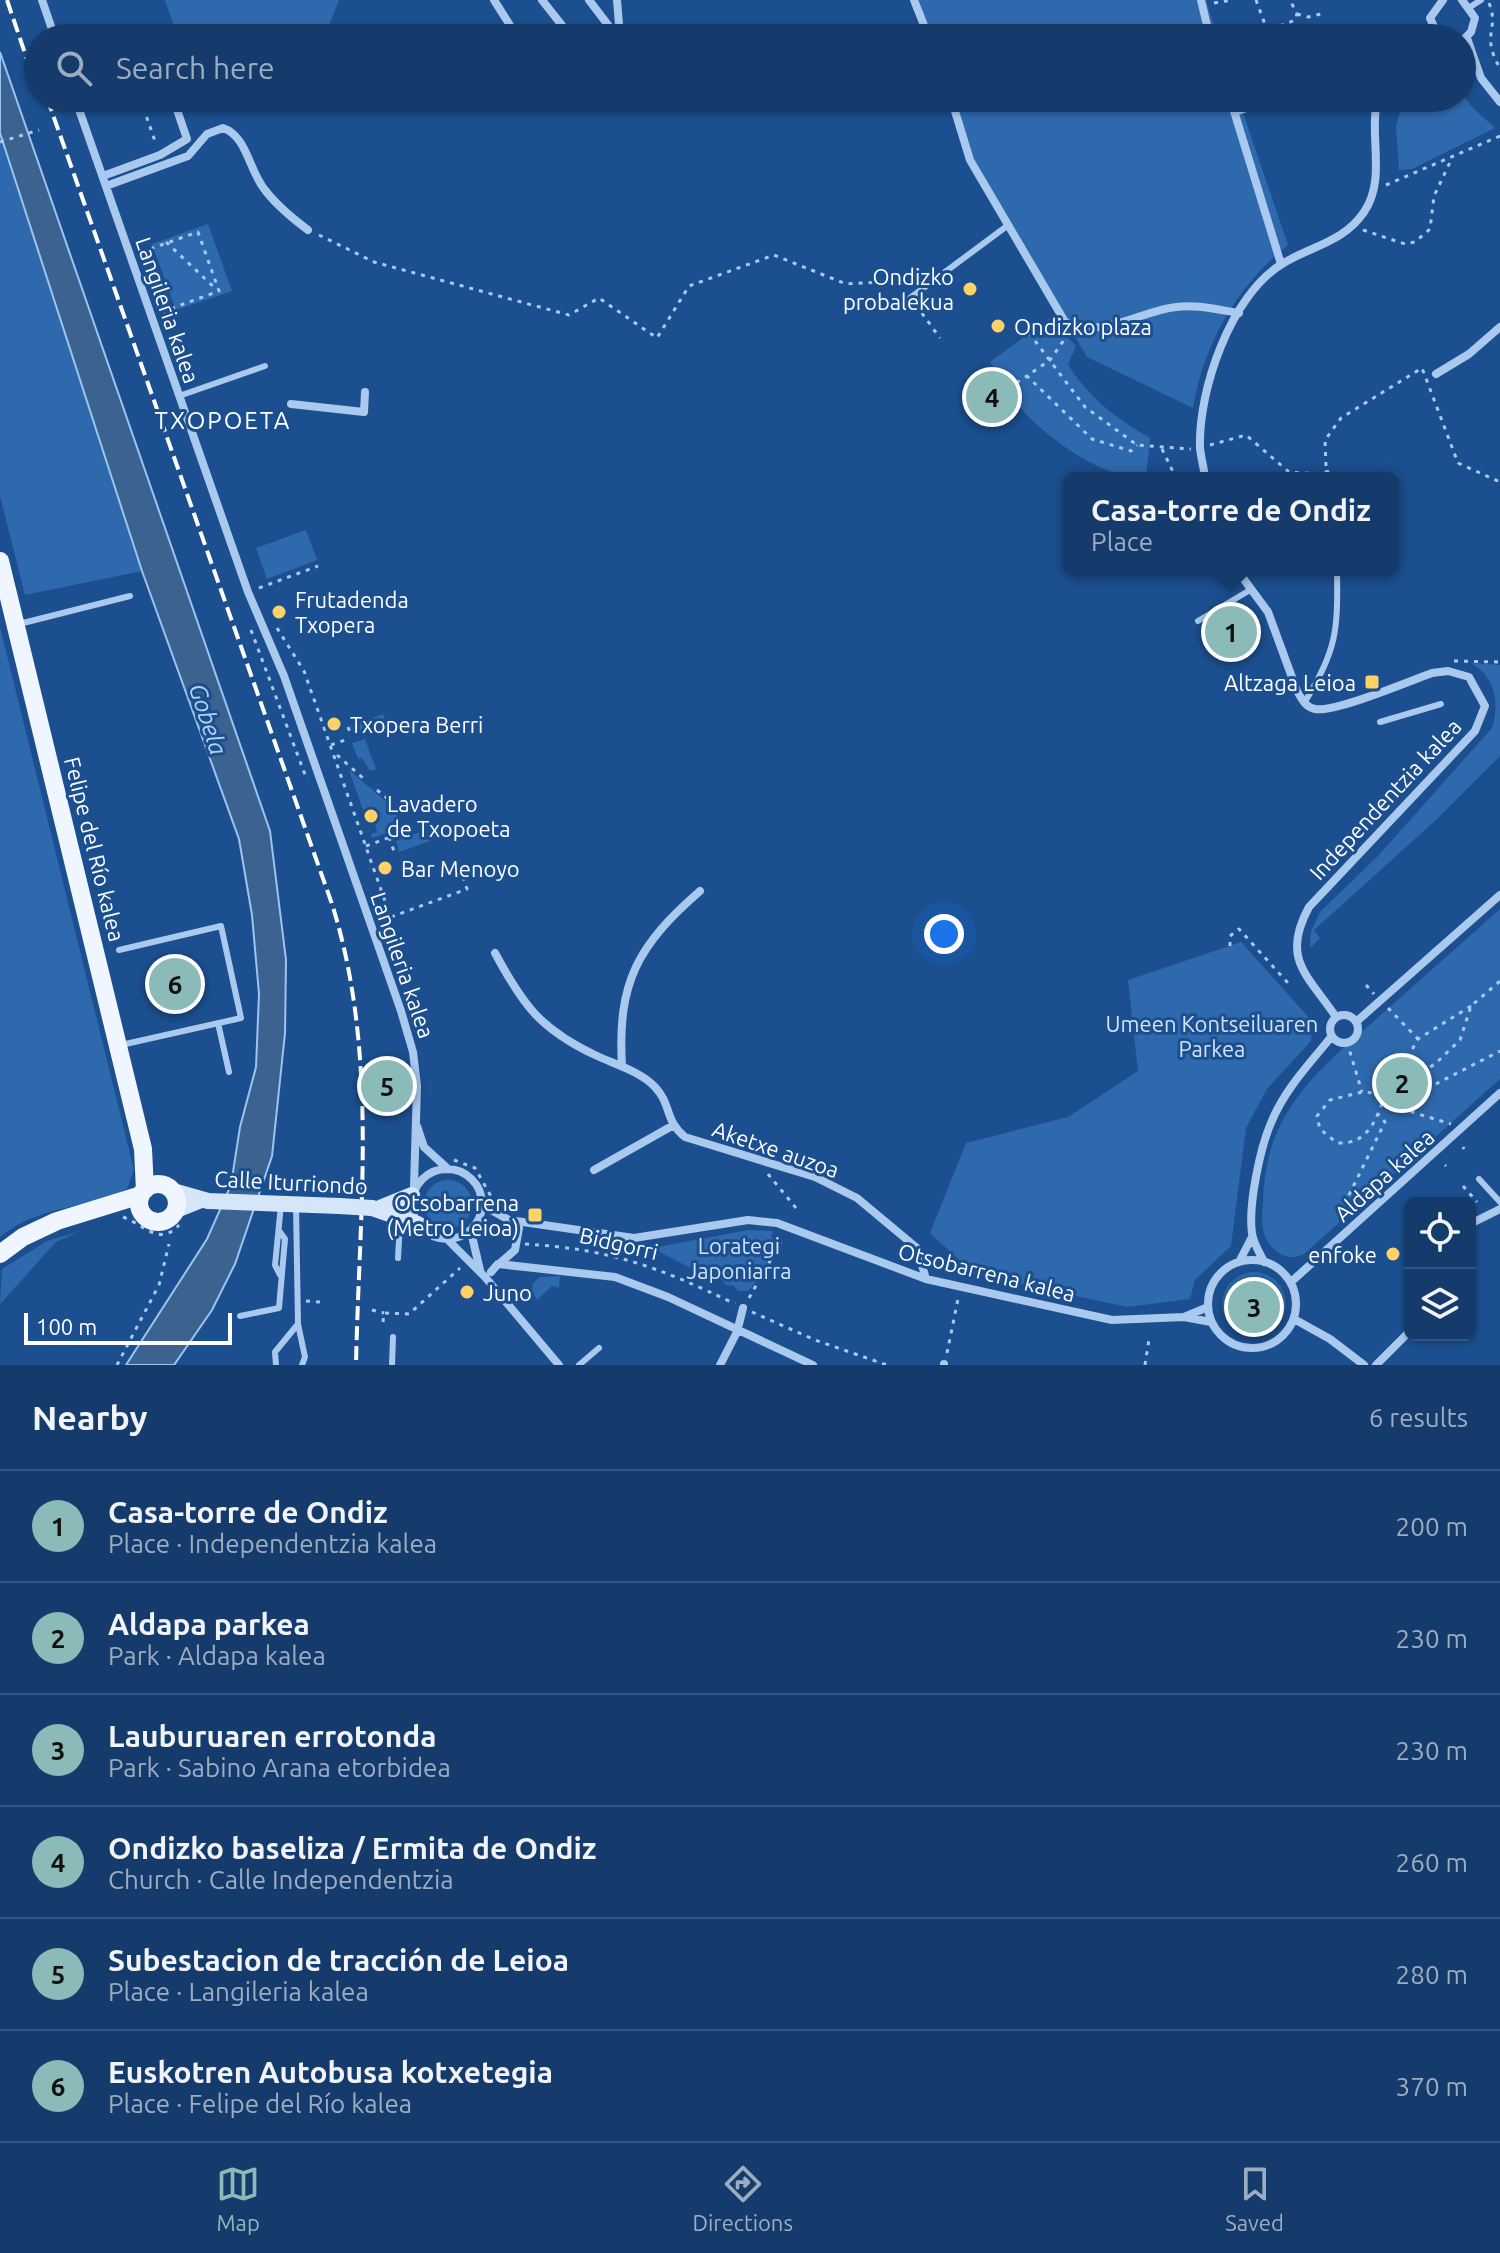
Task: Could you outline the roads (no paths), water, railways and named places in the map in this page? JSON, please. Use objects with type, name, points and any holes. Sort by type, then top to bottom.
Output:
[{"type":"main road","name":"Felipe del Río kalea","points":[[0,561],[143,1149],[142,1206]]},
{"type":"main road","name":"Felipe del Río kalea","points":[[143,1149],[172,1196]]},
{"type":"main road","points":[[156,1184],[172,1196],[162,1222],[150,1220],[142,1206],[156,1184]]},
{"type":"main road","points":[[0,1254],[23,1237],[57,1221],[108,1207],[142,1206]]},
{"type":"street","points":[[42,0],[50,24]]},
{"type":"street","points":[[494,0],[509,24]]},
{"type":"street","points":[[542,0],[561,24]]},
{"type":"street","points":[[589,0],[608,24]]},
{"type":"street","points":[[617,0],[618,24]]},
{"type":"street","points":[[914,0],[923,24]]},
{"type":"street","points":[[1432,24],[1430,18],[1443,0]]},
{"type":"street","points":[[1462,0],[1470,7],[1474,24]]},
{"type":"street","points":[[1202,3],[1207,24]]},
{"type":"street","points":[[1476,67],[1500,102]]},
{"type":"street","name":"Langileria kalea","points":[[80,112],[248,592],[284,676],[401,1011],[413,1052],[416,1125],[413,1191]]},
{"type":"street","points":[[103,176],[160,155],[187,139],[178,112]]},
{"type":"street","points":[[955,112],[970,160],[1060,317],[1078,327],[1098,328],[1174,307],[1239,313]]},
{"type":"street","points":[[1204,472],[1200,448],[1205,402],[1215,356],[1259,284],[1281,264],[1336,240],[1366,210],[1372,191],[1377,112]]},
{"type":"street","points":[[1235,113],[1281,264]]},
{"type":"street","points":[[106,186],[188,156],[207,134],[223,128],[240,140],[251,170],[265,191],[308,230]]},
{"type":"street","points":[[1436,374],[1469,354],[1500,327]]},
{"type":"street","points":[[291,404],[364,412],[365,392]]},
{"type":"street","points":[[1241,576],[1268,612],[1304,703]]},
{"type":"street","name":"Independentzia kalea","points":[[1304,703],[1314,709],[1337,707],[1432,673],[1448,671],[1469,677],[1485,706],[1475,731],[1309,907],[1300,923],[1297,957],[1305,977],[1336,1017]]},
{"type":"street","points":[[622,1066],[619,1025],[631,977],[663,924],[700,891]]},
{"type":"street","points":[[1356,1022],[1500,895]]},
{"type":"street","points":[[495,953],[522,1003],[552,1031],[653,1085],[665,1101],[672,1126],[594,1170]]},
{"type":"street","points":[[1349,1016],[1356,1022],[1356,1036],[1347,1042],[1332,1036],[1330,1028],[1336,1017],[1349,1016]]},
{"type":"street","points":[[1239,1262],[1264,1262],[1281,1271],[1291,1282],[1297,1307],[1294,1319],[1276,1342],[1246,1349],[1220,1335],[1211,1322],[1208,1307],[1215,1279],[1239,1262],[1252,1237],[1254,1190],[1270,1123],[1295,1082],[1332,1036]]},
{"type":"street","name":"Aldapa kalea","points":[[1291,1282],[1500,1093]]},
{"type":"street","name":"Langileria kalea","points":[[416,1125],[424,1147],[448,1170]]},
{"type":"street","name":"Aketxe auzoa","points":[[672,1126],[685,1137],[815,1177],[857,1198],[917,1248],[926,1279]]},
{"type":"street","points":[[447,1239],[471,1232],[480,1221],[482,1205],[478,1188],[470,1179],[448,1170],[426,1174],[413,1191],[418,1224],[426,1232],[447,1239],[480,1272],[559,1365]]},
{"type":"street","name":"Calle Iturriondo","points":[[376,1208],[413,1191]]},
{"type":"street","name":"Calle Iturriondo","points":[[172,1196],[376,1208],[418,1224]]},
{"type":"street","name":"Otsobarrena kalea","points":[[482,1205],[509,1220],[634,1238],[759,1220],[788,1226],[926,1279],[1112,1320],[1184,1317]]},
{"type":"street","points":[[1476,1221],[1500,1209]]},
{"type":"street","points":[[519,1228],[515,1250],[494,1268],[615,1277],[668,1297],[813,1365]]},
{"type":"street","points":[[471,1232],[480,1272]]},
{"type":"street","points":[[1252,1237],[1264,1262]]},
{"type":"street","points":[[1184,1317],[1208,1307]]},
{"type":"street","points":[[720,1365],[737,1332],[743,1308]]},
{"type":"street","points":[[1184,1317],[1211,1322]]},
{"type":"street","points":[[1294,1319],[1330,1339],[1364,1365]]},
{"type":"street","points":[[1376,1365],[1404,1337]]},
{"type":"lane","points":[[1470,7],[1481,0]]},
{"type":"lane","points":[[910,298],[1007,226]]},
{"type":"lane","points":[[179,396],[265,366]]},
{"type":"lane","points":[[1304,703],[1329,660],[1338,631],[1337,576]]},
{"type":"lane","points":[[1198,621],[1250,590]]},
{"type":"lane","points":[[15,625],[130,596]]},
{"type":"lane","points":[[1380,722],[1441,704]]},
{"type":"lane","points":[[118,1046],[241,1018],[221,926],[119,950]]},
{"type":"lane","points":[[218,1023],[229,1072]]},
{"type":"lane","points":[[1479,1179],[1500,1202]]},
{"type":"lane","points":[[240,1316],[279,1308],[280,1275],[275,1265],[280,1232],[289,1205]]},
{"type":"lane","points":[[289,1205],[298,1324],[305,1357],[302,1365]]},
{"type":"lane","points":[[398,1258],[401,1217]]},
{"type":"lane","points":[[276,1365],[275,1352],[298,1324]]},
{"type":"lane","points":[[392,1365],[393,1337]]},
{"type":"lane","points":[[579,1365],[599,1348]]},
{"type":"water","name":"Gobela","points":[[0,52],[270,831],[286,960],[285,1033],[272,1156],[235,1264],[212,1310],[174,1365],[126,1365],[207,1239],[231,1185],[240,1127],[256,1067],[259,994],[252,915],[239,839],[142,571],[0,133]]},
{"type":"railway","points":[[7,0],[24,50]]},
{"type":"railway","points":[[52,112],[332,904],[347,961],[356,1018],[363,1133],[356,1365]]},
{"type":"place","name":"Ondizko probalekua","points":[[970,289]]},
{"type":"place","name":"Ondizko plaza","points":[[998,326]]},
{"type":"place","name":"Ondizko baseliza / Ermita de Ondiz","points":[[992,397]]},
{"type":"place","name":"Frutadenda Txopera","points":[[279,612]]},
{"type":"place","name":"Casa-torre de Ondiz","points":[[1231,632]]},
{"type":"place","name":"Altzaga Leioa","points":[[1372,682]]},
{"type":"place","name":"Txopera Berri","points":[[334,724]]},
{"type":"place","name":"Lavadero de Txopoeta","points":[[371,816]]},
{"type":"place","name":"Bar Menoyo","points":[[385,868]]},
{"type":"place","name":"Euskotren Autobusa kotxetegia","points":[[175,984]]},
{"type":"place","name":"Aldapa parkea","points":[[1402,1083]]},
{"type":"place","name":"Subestacion de tracción de Leioa","points":[[387,1086]]},
{"type":"place","name":"Otsobarrena (Metro Leioa)","points":[[535,1215]]},
{"type":"place","name":"enfoke","points":[[1393,1254]]},
{"type":"place","name":"Juno","points":[[467,1292]]},
{"type":"place","name":"Lauburuaren errotonda","points":[[1254,1307]]},
{"type":"district","name":"TXOPOETA","points":[[223,420]]},
{"type":"park label","name":"Umeen Kontseiluaren Parkea","points":[[1212,1036]]},
{"type":"park label","name":"Lorategi Japoniarra","points":[[739,1258]]}]
